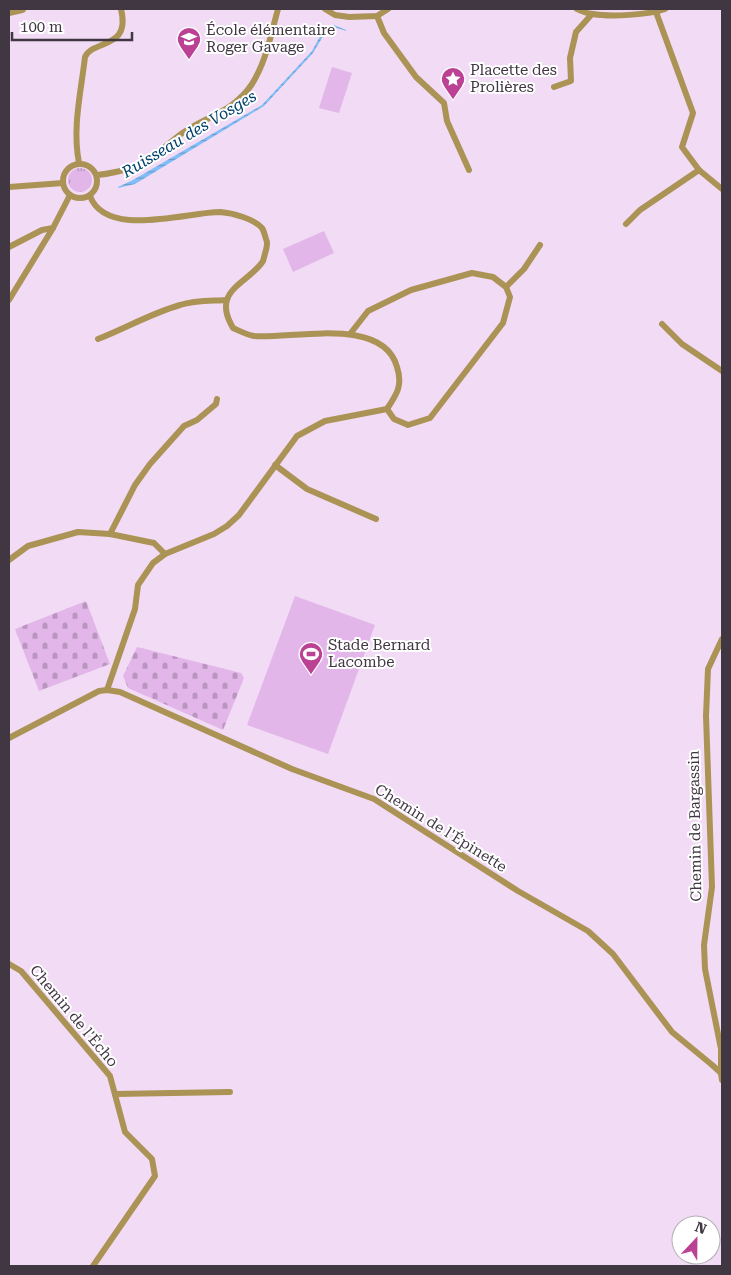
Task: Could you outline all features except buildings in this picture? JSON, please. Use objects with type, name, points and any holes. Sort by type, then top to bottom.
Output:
[{"type":"street","points":[[9,12],[22,9]]},
{"type":"street","points":[[79,163],[76,150],[76,124],[84,57],[92,48],[112,42],[118,35],[123,22],[121,9]]},
{"type":"street","points":[[97,175],[128,168],[152,158],[188,129],[223,112],[242,96],[250,87],[260,69],[278,9]]},
{"type":"street","points":[[325,9],[335,15],[349,17],[377,16],[388,9]]},
{"type":"street","points":[[578,9],[592,14],[656,12],[665,9]]},
{"type":"street","points":[[656,12],[693,113],[682,147],[699,170],[722,189]]},
{"type":"street","points":[[554,87],[571,81],[570,58],[576,32],[592,14]]},
{"type":"street","points":[[377,16],[384,33],[416,76],[444,103],[447,121],[469,170]]},
{"type":"street","points":[[79,163],[90,166],[97,175],[97,186],[90,196],[81,198],[66,192],[63,183],[65,172],[69,168],[79,163]]},
{"type":"street","points":[[626,224],[640,210],[699,170]]},
{"type":"street","points":[[9,187],[63,183]]},
{"type":"street","points":[[9,300],[53,228],[70,195]]},
{"type":"street","points":[[9,738],[99,691],[107,690],[135,609],[138,585],[154,563],[165,554],[214,534],[228,526],[239,516],[297,436],[325,421],[387,409],[398,393],[399,374],[394,356],[379,343],[350,334],[253,336],[233,328],[226,313],[226,300],[230,292],[263,261],[268,243],[263,229],[243,216],[220,212],[170,219],[144,220],[106,215],[92,204],[90,196]]},
{"type":"street","points":[[9,247],[42,230],[53,228]]},
{"type":"street","points":[[506,287],[524,269],[540,245]]},
{"type":"street","points":[[350,334],[368,311],[411,290],[472,273],[493,277],[506,287],[510,297],[503,323],[430,418],[408,425],[394,419],[387,409]]},
{"type":"street","points":[[98,339],[141,319],[181,304],[226,300]]},
{"type":"street","points":[[662,324],[682,344],[722,371]]},
{"type":"street","points":[[110,534],[135,486],[150,464],[184,426],[197,420],[216,404],[217,399]]},
{"type":"street","points":[[275,465],[307,489],[376,520]]},
{"type":"street","points":[[9,560],[28,546],[78,532],[110,534],[154,543],[165,554]]},
{"type":"street","name":"Chemin de Bargassin","points":[[721,1077],[721,1049],[705,969],[704,945],[712,887],[706,716],[708,669],[722,639]]},
{"type":"street","name":"Chemin de l'Épinette","points":[[107,690],[120,692],[292,769],[374,799],[518,891],[588,931],[613,954],[672,1032],[711,1064],[721,1077]]},
{"type":"street","name":"Chemin de l'Écho","points":[[9,964],[21,971],[110,1076],[125,1132],[152,1159],[156,1176],[94,1266]]},
{"type":"street","points":[[115,1094],[230,1092]]},
{"type":"green space","points":[[332,67],[352,73],[339,113],[319,108]]},
{"type":"green space","points":[[80,168],[88,172],[92,180],[88,188],[80,192],[72,188],[68,180],[72,172]]},
{"type":"green space","points":[[324,231],[334,253],[293,272],[283,249]]},
{"type":"green space","name":"Stade Bernard Lacombe","points":[[295,596],[375,625],[328,754],[247,725]]},
{"type":"green space","points":[[86,601],[110,664],[39,691],[15,629]]},
{"type":"green space","points":[[137,647],[241,673],[244,678],[223,730],[128,688],[123,676]]},
{"type":"water","points":[[334,25],[346,31],[334,27],[325,33],[313,53],[264,106],[135,184],[118,188],[262,105],[312,51],[323,31]]},
{"type":"place","name":"École élémentaire Roger Gavage","points":[[189,60]]},
{"type":"place","name":"Placette des Prolières","points":[[453,100]]},
{"type":"place","name":"Stade Bernard Lacombe","points":[[311,675]]},
{"type":"water label","name":"Ruisseau des Vosges","points":[[189,134]]}]
